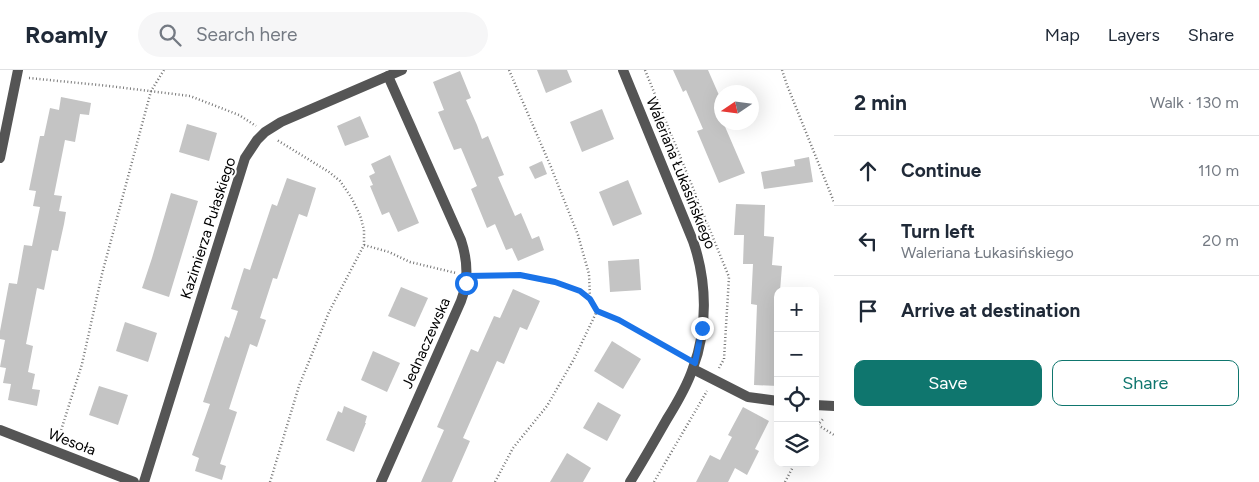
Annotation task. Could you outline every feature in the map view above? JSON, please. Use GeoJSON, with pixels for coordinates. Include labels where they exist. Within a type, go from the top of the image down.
{"type":"FeatureCollection","features":[{"type":"Feature","properties":{"kind":"street","name":"Kazimierza Pułaskiego"},"geometry":{"type":"LineString","coordinates":[[144,482],[245,158],[253,144],[265,132],[286,119],[402,70]]}},
{"type":"Feature","properties":{"kind":"street","name":"Waleriana Łukasińskiego"},"geometry":{"type":"LineString","coordinates":[[623,70],[698,256],[702,274],[704,302],[702,328],[694,366],[677,402],[630,482]]}},
{"type":"Feature","properties":{"kind":"street"},"geometry":{"type":"LineString","coordinates":[[0,158],[17,73]]}},
{"type":"Feature","properties":{"kind":"street","name":"Jednaczewska"},"geometry":{"type":"LineString","coordinates":[[381,482],[461,301],[467,276],[466,258],[460,240],[388,76]]}},
{"type":"Feature","properties":{"kind":"street"},"geometry":{"type":"LineString","coordinates":[[694,366],[748,397],[774,400]]}},
{"type":"Feature","properties":{"kind":"street"},"geometry":{"type":"LineString","coordinates":[[819,405],[834,406]]}},
{"type":"Feature","properties":{"kind":"street","name":"Wesoła"},"geometry":{"type":"LineString","coordinates":[[0,430],[134,482]]}},
{"type":"Feature","properties":{"kind":"path"},"geometry":{"type":"LineString","coordinates":[[54,451],[82,364],[102,274],[151,91],[164,70]]}},
{"type":"Feature","properties":{"kind":"path"},"geometry":{"type":"LineString","coordinates":[[509,70],[578,235],[589,274],[590,299]]}},
{"type":"Feature","properties":{"kind":"path"},"geometry":{"type":"LineString","coordinates":[[782,70],[834,202]]}},
{"type":"Feature","properties":{"kind":"path"},"geometry":{"type":"LineString","coordinates":[[17,73],[190,96],[239,115],[329,172],[340,182],[351,197],[364,230],[364,245],[329,312],[299,386],[270,482]]}},
{"type":"Feature","properties":{"kind":"path"},"geometry":{"type":"LineString","coordinates":[[364,245],[389,252],[410,262],[467,276],[520,275],[555,282],[580,291],[590,299],[597,311],[619,320],[694,366]]}},
{"type":"Feature","properties":{"kind":"path"},"geometry":{"type":"LineString","coordinates":[[496,482],[513,448],[547,406],[574,359],[597,311]]}},
{"type":"Feature","properties":{"kind":"path"},"geometry":{"type":"LineString","coordinates":[[819,425],[834,435]]}},
{"type":"Feature","properties":{"kind":"path"},"geometry":{"type":"LineString","coordinates":[[785,482],[793,467]]}},
{"type":"Feature","properties":{"kind":"building"},"geometry":{"type":"Polygon","coordinates":[[[537,70],[567,70],[572,82],[546,93],[537,70]]]}},
{"type":"Feature","properties":{"kind":"building"},"geometry":{"type":"Polygon","coordinates":[[[673,70],[708,70],[715,85],[714,130],[726,130],[745,173],[719,183],[697,131],[703,129],[686,90],[683,92],[673,70]]]}},
{"type":"Feature","properties":{"kind":"building"},"geometry":{"type":"Polygon","coordinates":[[[460,71],[471,98],[466,100],[482,139],[488,136],[504,175],[498,177],[515,216],[521,213],[532,239],[539,236],[544,250],[518,261],[512,248],[506,250],[495,224],[487,228],[471,189],[477,186],[464,155],[461,148],[454,150],[438,112],[444,110],[433,82],[460,71]]]}},
{"type":"Feature","properties":{"kind":"building"},"geometry":{"type":"Polygon","coordinates":[[[61,97],[91,103],[89,115],[80,114],[75,142],[65,140],[54,195],[62,196],[59,211],[66,212],[64,224],[58,251],[52,250],[44,290],[37,288],[26,344],[33,346],[28,372],[35,374],[32,389],[40,390],[37,406],[8,400],[11,384],[3,383],[6,368],[0,367],[5,340],[0,339],[0,331],[9,283],[17,284],[24,245],[32,246],[40,207],[33,206],[36,191],[29,190],[40,136],[44,136],[50,108],[59,110],[61,97]]]}},
{"type":"Feature","properties":{"kind":"building"},"geometry":{"type":"Polygon","coordinates":[[[602,109],[614,139],[582,152],[570,122],[602,109]]]}},
{"type":"Feature","properties":{"kind":"building"},"geometry":{"type":"Polygon","coordinates":[[[360,116],[369,137],[345,146],[337,126],[360,116]]]}},
{"type":"Feature","properties":{"kind":"building"},"geometry":{"type":"Polygon","coordinates":[[[187,124],[217,133],[209,161],[179,152],[187,124]]]}},
{"type":"Feature","properties":{"kind":"building"},"geometry":{"type":"Polygon","coordinates":[[[390,155],[419,223],[398,232],[389,212],[382,215],[370,186],[373,185],[369,176],[375,173],[371,164],[390,155]]]}},
{"type":"Feature","properties":{"kind":"building"},"geometry":{"type":"Polygon","coordinates":[[[809,157],[813,182],[764,189],[761,172],[795,166],[794,160],[809,157]]]}},
{"type":"Feature","properties":{"kind":"building"},"geometry":{"type":"Polygon","coordinates":[[[542,161],[547,174],[535,179],[529,167],[542,161]]]}},
{"type":"Feature","properties":{"kind":"building"},"geometry":{"type":"Polygon","coordinates":[[[287,178],[316,188],[307,217],[299,214],[277,279],[273,278],[260,318],[266,320],[257,347],[250,344],[229,409],[237,412],[220,464],[226,466],[222,480],[195,471],[199,458],[192,455],[210,404],[203,402],[225,336],[229,338],[238,311],[231,309],[244,268],[250,270],[272,204],[277,206],[287,178]]]}},
{"type":"Feature","properties":{"kind":"building"},"geometry":{"type":"Polygon","coordinates":[[[628,180],[642,214],[613,226],[599,192],[628,180]]]}},
{"type":"Feature","properties":{"kind":"building"},"geometry":{"type":"Polygon","coordinates":[[[171,193],[198,201],[169,297],[142,288],[171,193]]]}},
{"type":"Feature","properties":{"kind":"building"},"geometry":{"type":"Polygon","coordinates":[[[736,204],[765,205],[764,236],[774,237],[772,265],[782,266],[780,287],[774,287],[774,386],[754,385],[757,305],[751,304],[753,264],[743,264],[744,235],[734,235],[736,204]]]}},
{"type":"Feature","properties":{"kind":"building"},"geometry":{"type":"Polygon","coordinates":[[[639,259],[641,290],[610,292],[608,261],[639,259]]]}},
{"type":"Feature","properties":{"kind":"building"},"geometry":{"type":"Polygon","coordinates":[[[401,287],[428,298],[415,327],[388,316],[401,287]]]}},
{"type":"Feature","properties":{"kind":"building"},"geometry":{"type":"Polygon","coordinates":[[[513,289],[540,301],[527,330],[520,327],[504,364],[497,361],[463,438],[470,441],[452,482],[421,482],[444,430],[437,427],[471,349],[478,352],[494,316],[500,318],[513,289]]]}},
{"type":"Feature","properties":{"kind":"building"},"geometry":{"type":"Polygon","coordinates":[[[125,322],[157,333],[148,362],[116,351],[125,322]]]}},
{"type":"Feature","properties":{"kind":"building"},"geometry":{"type":"Polygon","coordinates":[[[612,341],[641,359],[623,389],[594,371],[612,341]]]}},
{"type":"Feature","properties":{"kind":"building"},"geometry":{"type":"Polygon","coordinates":[[[373,351],[400,363],[387,392],[361,380],[373,351]]]}},
{"type":"Feature","properties":{"kind":"building"},"geometry":{"type":"Polygon","coordinates":[[[99,386],[128,395],[118,425],[89,415],[99,386]]]}},
{"type":"Feature","properties":{"kind":"building"},"geometry":{"type":"Polygon","coordinates":[[[598,402],[621,415],[607,441],[583,428],[598,402]]]}},
{"type":"Feature","properties":{"kind":"building"},"geometry":{"type":"Polygon","coordinates":[[[344,406],[367,416],[354,452],[326,440],[338,411],[342,413],[344,406]]]}},
{"type":"Feature","properties":{"kind":"building"},"geometry":{"type":"Polygon","coordinates":[[[743,407],[769,421],[755,449],[759,451],[747,475],[735,468],[728,482],[696,482],[710,455],[720,460],[732,437],[728,435],[743,407]]]}},
{"type":"Feature","properties":{"kind":"building"},"geometry":{"type":"Polygon","coordinates":[[[567,453],[591,468],[583,482],[550,482],[567,453]]]}},
{"type":"Feature","properties":{"kind":"route"},"geometry":{"type":"LineString","coordinates":[[466,283],[467,276],[520,275],[555,282],[580,291],[590,299],[597,311],[619,320],[695,363],[702,328]]}}]}
